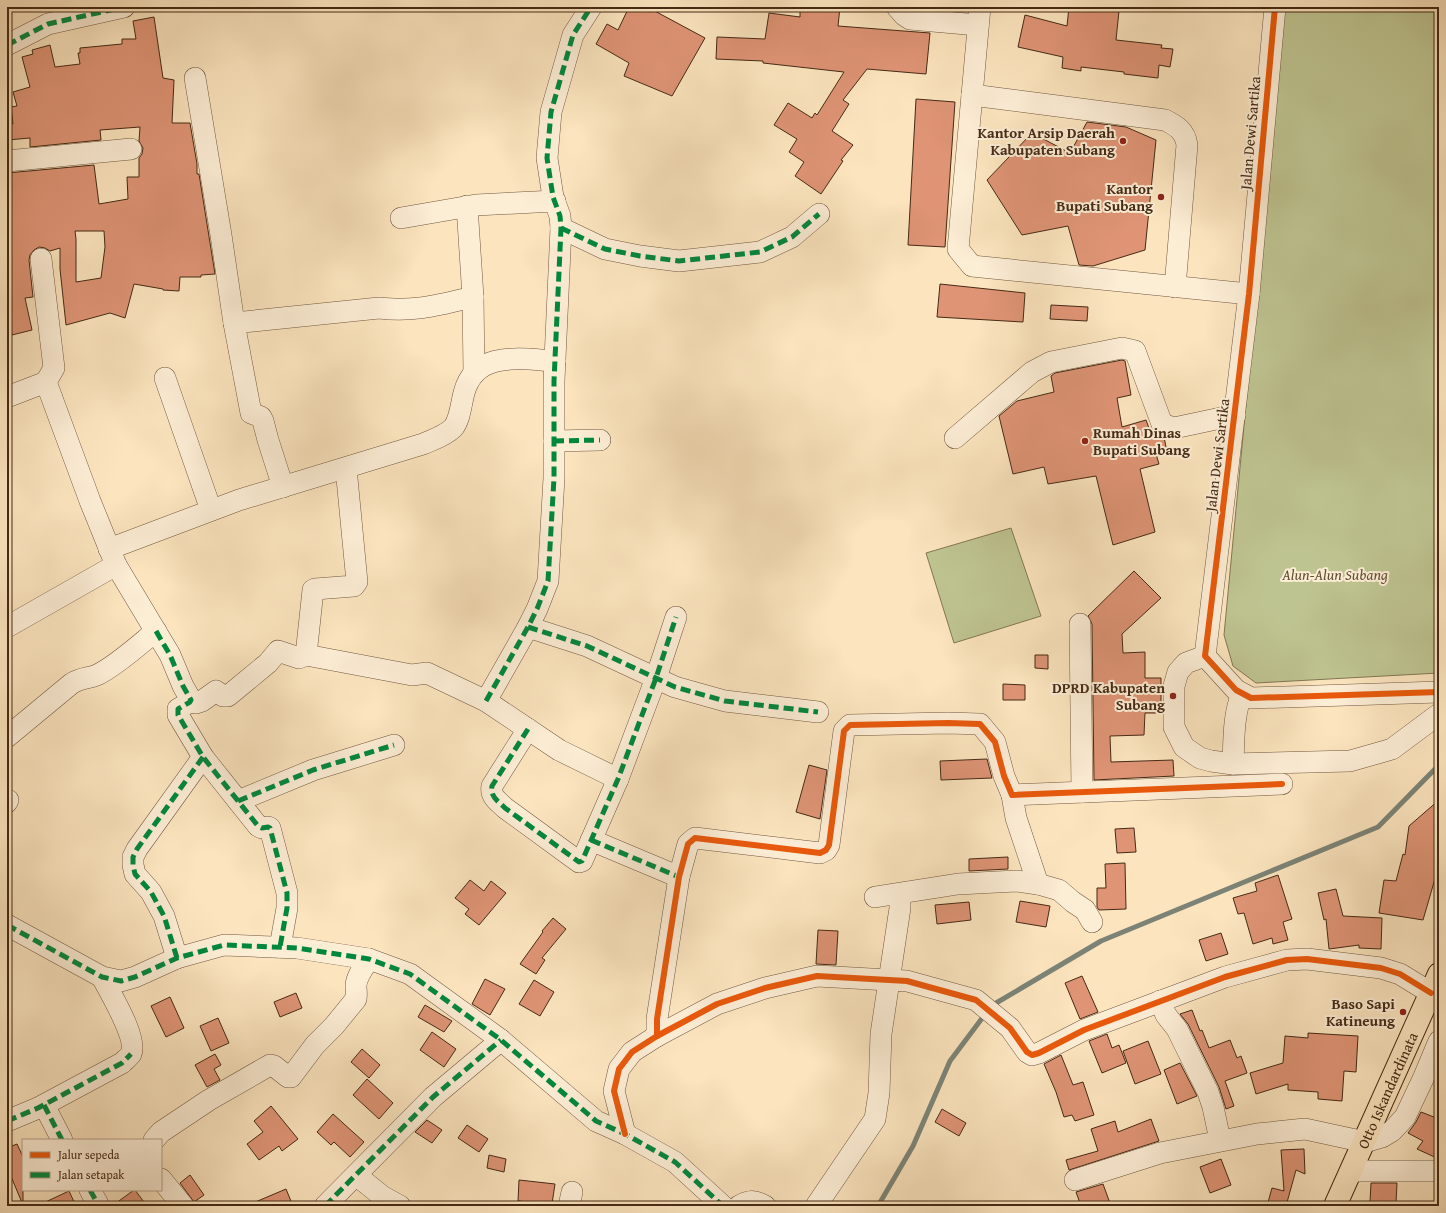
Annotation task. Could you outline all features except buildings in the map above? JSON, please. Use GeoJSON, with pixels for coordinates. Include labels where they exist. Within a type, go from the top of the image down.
{"type":"FeatureCollection","features":[{"type":"Feature","properties":{"kind":"main road","name":"Otto Iskandardinata"},"geometry":{"type":"LineString","coordinates":[[1335,1206],[1435,984]]}},
{"type":"Feature","properties":{"kind":"street"},"geometry":{"type":"LineString","coordinates":[[7,45],[48,24],[124,7]]}},
{"type":"Feature","properties":{"kind":"street"},"geometry":{"type":"LineString","coordinates":[[486,700],[528,627],[548,581],[554,478],[555,361],[561,228],[560,216],[555,201],[547,158],[551,112],[573,35],[591,7]]}},
{"type":"Feature","properties":{"kind":"street"},"geometry":{"type":"LineString","coordinates":[[898,7],[904,15],[910,19],[979,16],[958,249],[972,266],[1249,294]]}},
{"type":"Feature","properties":{"kind":"street","name":"Jalan Dewi Sartika"},"geometry":{"type":"LineString","coordinates":[[1205,656],[1249,294],[1275,7]]}},
{"type":"Feature","properties":{"kind":"street"},"geometry":{"type":"LineString","coordinates":[[195,78],[224,249],[234,323],[252,413],[261,417],[264,421],[268,440],[283,487]]}},
{"type":"Feature","properties":{"kind":"street"},"geometry":{"type":"LineString","coordinates":[[972,95],[1165,120],[1182,132],[1186,137],[1187,145],[1175,287]]}},
{"type":"Feature","properties":{"kind":"street"},"geometry":{"type":"LineString","coordinates":[[7,161],[131,149]]}},
{"type":"Feature","properties":{"kind":"street"},"geometry":{"type":"LineString","coordinates":[[402,218],[467,206],[555,201]]}},
{"type":"Feature","properties":{"kind":"street"},"geometry":{"type":"LineString","coordinates":[[467,206],[473,298],[474,373]]}},
{"type":"Feature","properties":{"kind":"street"},"geometry":{"type":"LineString","coordinates":[[561,228],[605,249],[640,256],[679,261],[760,252],[792,237],[819,214]]}},
{"type":"Feature","properties":{"kind":"street"},"geometry":{"type":"LineString","coordinates":[[7,397],[46,382],[54,368],[41,259]]}},
{"type":"Feature","properties":{"kind":"street"},"geometry":{"type":"LineString","coordinates":[[234,323],[379,308],[397,310],[422,309],[473,298]]}},
{"type":"Feature","properties":{"kind":"street"},"geometry":{"type":"LineString","coordinates":[[955,438],[1032,372],[1051,362],[1122,348],[1135,350],[1162,424],[1174,428],[1235,415]]}},
{"type":"Feature","properties":{"kind":"street"},"geometry":{"type":"LineString","coordinates":[[7,627],[113,557],[211,510],[239,500],[423,444],[443,434],[453,428],[458,418],[466,387],[474,373],[483,366],[494,361],[506,359],[555,361]]}},
{"type":"Feature","properties":{"kind":"street"},"geometry":{"type":"LineString","coordinates":[[165,378],[211,510]]}},
{"type":"Feature","properties":{"kind":"street"},"geometry":{"type":"LineString","coordinates":[[46,382],[113,557],[170,655],[183,686],[193,702],[199,702],[216,691],[223,696],[228,696],[268,663],[278,651],[300,658],[306,655],[412,675],[427,673],[486,700],[559,750],[618,779]]}},
{"type":"Feature","properties":{"kind":"street"},"geometry":{"type":"LineString","coordinates":[[554,440],[600,440]]}},
{"type":"Feature","properties":{"kind":"street"},"geometry":{"type":"LineString","coordinates":[[306,655],[314,590],[354,586],[357,582],[346,468]]}},
{"type":"Feature","properties":{"kind":"street"},"geometry":{"type":"LineString","coordinates":[[528,729],[492,786],[492,794],[504,808],[579,862],[582,861],[618,779],[656,678],[676,618]]}},
{"type":"Feature","properties":{"kind":"street"},"geometry":{"type":"LineString","coordinates":[[1080,624],[1082,792]]}},
{"type":"Feature","properties":{"kind":"street"},"geometry":{"type":"LineString","coordinates":[[528,627],[586,646],[674,687],[725,701],[818,712]]}},
{"type":"Feature","properties":{"kind":"street"},"geometry":{"type":"LineString","coordinates":[[7,737],[71,684],[79,679],[96,675],[109,668],[156,631]]}},
{"type":"Feature","properties":{"kind":"street"},"geometry":{"type":"LineString","coordinates":[[1439,692],[1251,698],[1236,690],[1205,656],[1186,662],[1178,672],[1174,686],[1174,727],[1184,747],[1200,758],[1211,762],[1233,764],[1350,760],[1392,749],[1439,714]]}},
{"type":"Feature","properties":{"kind":"street"},"geometry":{"type":"LineString","coordinates":[[1233,764],[1234,733],[1242,694]]}},
{"type":"Feature","properties":{"kind":"street"},"geometry":{"type":"LineString","coordinates":[[191,700],[180,707],[177,713],[203,757],[259,827],[269,827],[287,893],[287,908],[280,947]]}},
{"type":"Feature","properties":{"kind":"street"},"geometry":{"type":"LineString","coordinates":[[657,1030],[679,877],[688,844],[695,838],[820,853],[826,850],[829,845],[844,731],[850,725],[948,723],[980,724],[994,742],[1004,776],[1012,795],[1016,818],[1038,884]]}},
{"type":"Feature","properties":{"kind":"street"},"geometry":{"type":"LineString","coordinates":[[238,802],[313,770],[394,745]]}},
{"type":"Feature","properties":{"kind":"street"},"geometry":{"type":"LineString","coordinates":[[177,958],[164,916],[151,892],[135,874],[133,857],[137,849],[203,757]]}},
{"type":"Feature","properties":{"kind":"street"},"geometry":{"type":"LineString","coordinates":[[1012,795],[1282,784]]}},
{"type":"Feature","properties":{"kind":"street"},"geometry":{"type":"LineString","coordinates":[[591,840],[679,877]]}},
{"type":"Feature","properties":{"kind":"street"},"geometry":{"type":"LineString","coordinates":[[875,897],[958,884],[1016,881],[1038,884],[1058,890],[1085,910],[1092,922]]}},
{"type":"Feature","properties":{"kind":"street"},"geometry":{"type":"LineString","coordinates":[[816,1206],[875,1119],[878,1094],[881,1034],[900,908],[900,894]]}},
{"type":"Feature","properties":{"kind":"street"},"geometry":{"type":"LineString","coordinates":[[7,925],[102,977],[121,982],[177,958],[224,945],[296,948],[369,959],[410,974],[501,1040],[596,1121],[622,1133],[675,1162],[723,1206]]}},
{"type":"Feature","properties":{"kind":"street"},"geometry":{"type":"LineString","coordinates":[[155,1139],[161,1132],[209,1100],[270,1066],[274,1066],[288,1077],[291,1077],[315,1045],[334,1026],[356,999],[358,993],[356,981],[369,959]]}},
{"type":"Feature","properties":{"kind":"street"},"geometry":{"type":"LineString","coordinates":[[622,1133],[614,1091],[615,1080],[619,1069],[632,1052],[657,1030],[716,1004],[765,988],[817,976],[907,982],[976,1000],[1010,1028],[1027,1052],[1032,1055],[1039,1053],[1084,1030],[1160,1001],[1225,977],[1288,960],[1307,959],[1381,968],[1435,984]]}},
{"type":"Feature","properties":{"kind":"street"},"geometry":{"type":"LineString","coordinates":[[7,1121],[44,1105],[122,1063],[131,1054],[132,1043],[130,1033],[102,977]]}},
{"type":"Feature","properties":{"kind":"street"},"geometry":{"type":"LineString","coordinates":[[1160,1001],[1166,1015],[1177,1029],[1208,1092],[1213,1107],[1220,1140]]}},
{"type":"Feature","properties":{"kind":"street"},"geometry":{"type":"LineString","coordinates":[[325,1206],[433,1097],[501,1040]]}},
{"type":"Feature","properties":{"kind":"street"},"geometry":{"type":"LineString","coordinates":[[1075,1180],[1160,1153],[1220,1140],[1257,1134],[1305,1129],[1365,1142],[1382,1137],[1392,1131],[1405,1117],[1439,1041]]}},
{"type":"Feature","properties":{"kind":"street"},"geometry":{"type":"LineString","coordinates":[[44,1105],[61,1139]]}},
{"type":"Feature","properties":{"kind":"street"},"geometry":{"type":"LineString","coordinates":[[1352,1171],[1439,1171]]}},
{"type":"Feature","properties":{"kind":"street"},"geometry":{"type":"LineString","coordinates":[[356,1175],[382,1196],[400,1206]]}},
{"type":"Feature","properties":{"kind":"street"},"geometry":{"type":"LineString","coordinates":[[162,1179],[182,1206]]}},
{"type":"Feature","properties":{"kind":"street"},"geometry":{"type":"LineString","coordinates":[[91,1191],[99,1206]]}},
{"type":"Feature","properties":{"kind":"street"},"geometry":{"type":"LineString","coordinates":[[739,1206],[756,1201],[765,1206]]}},
{"type":"Feature","properties":{"kind":"green space","name":"Alun-Alun Subang"},"geometry":{"type":"Polygon","coordinates":[[[1284,7],[1439,7],[1439,673],[1256,683],[1233,666],[1224,635],[1284,7]]]}},
{"type":"Feature","properties":{"kind":"green space"},"geometry":{"type":"Polygon","coordinates":[[[1011,528],[1041,616],[954,643],[926,553],[1011,528]]]}},
{"type":"Feature","properties":{"kind":"waterway"},"geometry":{"type":"LineString","coordinates":[[991,1006],[1101,941],[1378,827],[1439,765]]}},
{"type":"Feature","properties":{"kind":"waterway"},"geometry":{"type":"LineString","coordinates":[[878,1206],[913,1146],[950,1061],[986,1013]]}},
{"type":"Feature","properties":{"kind":"marked path"},"geometry":{"type":"LineString","coordinates":[[7,45],[48,24],[124,7]]}},
{"type":"Feature","properties":{"kind":"marked path"},"geometry":{"type":"LineString","coordinates":[[486,701],[528,627],[548,581],[554,478],[554,381],[561,228],[560,216],[553,197],[547,158],[551,112],[573,35],[591,7]]}},
{"type":"Feature","properties":{"kind":"marked path"},"geometry":{"type":"LineString","coordinates":[[561,228],[605,249],[640,256],[679,261],[760,252],[792,237],[819,214]]}},
{"type":"Feature","properties":{"kind":"marked path"},"geometry":{"type":"LineString","coordinates":[[554,441],[600,440]]}},
{"type":"Feature","properties":{"kind":"marked path"},"geometry":{"type":"LineString","coordinates":[[528,729],[492,786],[493,796],[505,808],[579,862],[582,861],[618,779],[656,678],[676,617]]}},
{"type":"Feature","properties":{"kind":"marked path"},"geometry":{"type":"LineString","coordinates":[[528,627],[587,646],[675,687],[725,701],[818,712]]}},
{"type":"Feature","properties":{"kind":"marked path"},"geometry":{"type":"LineString","coordinates":[[156,631],[170,655],[183,686],[191,700],[178,709],[178,715],[203,757],[258,826],[262,828],[270,828],[287,893],[287,908],[280,947]]}},
{"type":"Feature","properties":{"kind":"marked path"},"geometry":{"type":"LineString","coordinates":[[238,801],[313,770],[394,745]]}},
{"type":"Feature","properties":{"kind":"marked path"},"geometry":{"type":"LineString","coordinates":[[177,958],[164,916],[151,892],[135,874],[133,857],[137,849],[203,757]]}},
{"type":"Feature","properties":{"kind":"marked path"},"geometry":{"type":"LineString","coordinates":[[591,840],[679,877]]}},
{"type":"Feature","properties":{"kind":"marked path"},"geometry":{"type":"LineString","coordinates":[[7,925],[102,977],[121,981],[135,977],[177,958],[224,945],[297,948],[369,959],[410,974],[501,1040],[596,1121],[625,1134],[675,1162],[723,1206]]}},
{"type":"Feature","properties":{"kind":"marked path"},"geometry":{"type":"LineString","coordinates":[[325,1206],[433,1097],[501,1040]]}},
{"type":"Feature","properties":{"kind":"marked path"},"geometry":{"type":"LineString","coordinates":[[7,1121],[38,1108],[122,1063],[131,1054]]}},
{"type":"Feature","properties":{"kind":"marked path"},"geometry":{"type":"LineString","coordinates":[[44,1105],[61,1139]]}},
{"type":"Feature","properties":{"kind":"marked path"},"geometry":{"type":"LineString","coordinates":[[91,1191],[99,1206]]}},
{"type":"Feature","properties":{"kind":"cycle path"},"geometry":{"type":"LineString","coordinates":[[1275,7],[1249,294],[1205,656],[1236,690],[1251,698],[1439,692]]}},
{"type":"Feature","properties":{"kind":"cycle path"},"geometry":{"type":"LineString","coordinates":[[657,1036],[657,1019],[679,877],[688,844],[695,838],[820,853],[826,850],[829,845],[844,731],[850,725],[948,723],[980,724],[995,742],[1004,776],[1012,795],[1282,784]]}},
{"type":"Feature","properties":{"kind":"cycle path"},"geometry":{"type":"LineString","coordinates":[[625,1134],[614,1091],[619,1069],[632,1052],[657,1036],[717,1004],[765,988],[817,976],[907,981],[976,1000],[1010,1028],[1027,1052],[1032,1055],[1039,1053],[1084,1030],[1225,977],[1287,960],[1307,959],[1381,968],[1400,974],[1431,993]]}},
{"type":"Feature","properties":{"kind":"place","name":"Kantor Arsip Daerah Kabupaten Subang"},"geometry":{"type":"Point","coordinates":[1123,141]}},
{"type":"Feature","properties":{"kind":"place","name":"Kantor Bupati Subang"},"geometry":{"type":"Point","coordinates":[1161,197]}},
{"type":"Feature","properties":{"kind":"place","name":"Rumah Dinas Bupati Subang"},"geometry":{"type":"Point","coordinates":[1085,441]}},
{"type":"Feature","properties":{"kind":"place","name":"DPRD Kabupaten Subang"},"geometry":{"type":"Point","coordinates":[1173,696]}},
{"type":"Feature","properties":{"kind":"place","name":"Baso Sapi Katineung"},"geometry":{"type":"Point","coordinates":[1403,1012]}}]}
